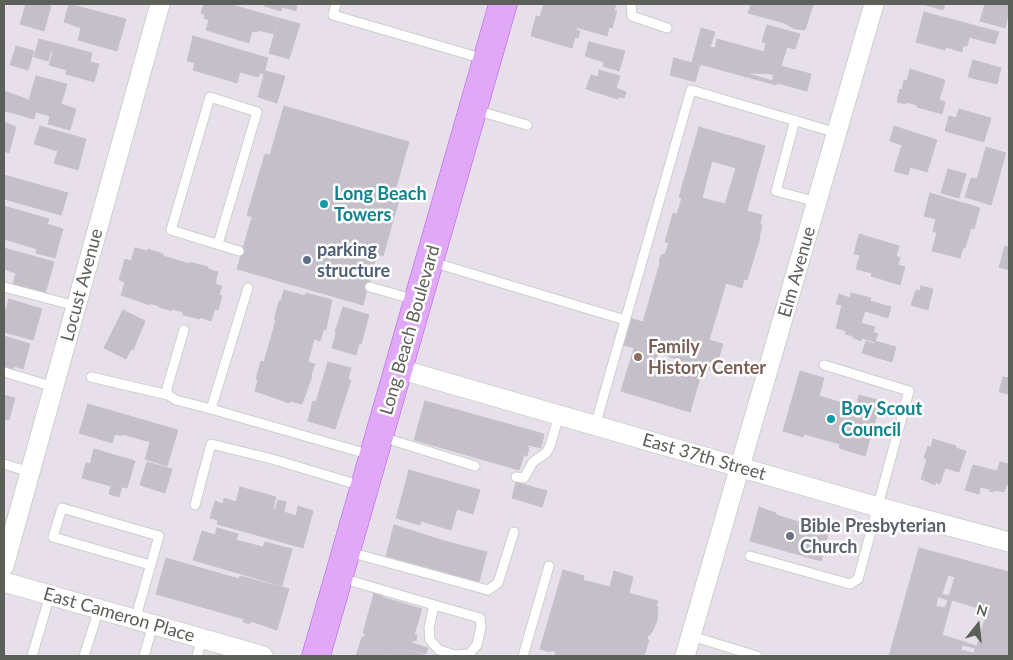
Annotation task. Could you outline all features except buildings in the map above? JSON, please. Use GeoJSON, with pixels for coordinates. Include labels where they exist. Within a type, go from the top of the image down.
{"type":"FeatureCollection","features":[{"type":"Feature","properties":{"kind":"main road","name":"Long Beach Boulevard"},"geometry":{"type":"LineString","coordinates":[[316,656],[503,4]]}},
{"type":"Feature","properties":{"kind":"street","name":"Locust Avenue"},"geometry":{"type":"LineString","coordinates":[[4,566],[160,4]]}},
{"type":"Feature","properties":{"kind":"street","name":"Elm Avenue"},"geometry":{"type":"LineString","coordinates":[[685,656],[874,4]]}},
{"type":"Feature","properties":{"kind":"street","name":"East 37th Street"},"geometry":{"type":"LineString","coordinates":[[399,369],[878,507],[1009,542]]}},
{"type":"Feature","properties":{"kind":"street","name":"East Cameron Place"},"geometry":{"type":"LineString","coordinates":[[4,582],[153,625],[200,648],[263,656]]}},
{"type":"Feature","properties":{"kind":"lane"},"geometry":{"type":"LineString","coordinates":[[336,4],[333,15],[486,60]]}},
{"type":"Feature","properties":{"kind":"lane"},"geometry":{"type":"LineString","coordinates":[[631,4],[632,16],[667,28]]}},
{"type":"Feature","properties":{"kind":"lane"},"geometry":{"type":"LineString","coordinates":[[595,426],[691,90],[837,133]]}},
{"type":"Feature","properties":{"kind":"lane"},"geometry":{"type":"LineString","coordinates":[[218,244],[257,112],[210,98],[171,230],[239,251]]}},
{"type":"Feature","properties":{"kind":"lane"},"geometry":{"type":"LineString","coordinates":[[472,109],[527,125]]}},
{"type":"Feature","properties":{"kind":"lane"},"geometry":{"type":"LineString","coordinates":[[795,120],[776,191],[817,202]]}},
{"type":"Feature","properties":{"kind":"lane"},"geometry":{"type":"LineString","coordinates":[[430,261],[625,320]]}},
{"type":"Feature","properties":{"kind":"lane"},"geometry":{"type":"LineString","coordinates":[[4,287],[76,306]]}},
{"type":"Feature","properties":{"kind":"lane"},"geometry":{"type":"LineString","coordinates":[[370,287],[418,301]]}},
{"type":"Feature","properties":{"kind":"lane"},"geometry":{"type":"LineString","coordinates":[[211,409],[248,288]]}},
{"type":"Feature","properties":{"kind":"lane"},"geometry":{"type":"LineString","coordinates":[[168,395],[167,388],[184,330]]}},
{"type":"Feature","properties":{"kind":"lane"},"geometry":{"type":"LineString","coordinates":[[750,556],[850,584],[858,579],[909,391],[824,365]]}},
{"type":"Feature","properties":{"kind":"lane"},"geometry":{"type":"LineString","coordinates":[[4,372],[54,387]]}},
{"type":"Feature","properties":{"kind":"lane"},"geometry":{"type":"LineString","coordinates":[[91,377],[168,395],[176,400],[211,409],[475,466]]}},
{"type":"Feature","properties":{"kind":"lane"},"geometry":{"type":"LineString","coordinates":[[516,477],[524,478],[533,462],[546,453],[550,446],[559,415]]}},
{"type":"Feature","properties":{"kind":"lane"},"geometry":{"type":"LineString","coordinates":[[195,505],[211,444],[272,459],[365,487]]}},
{"type":"Feature","properties":{"kind":"lane"},"geometry":{"type":"LineString","coordinates":[[4,464],[30,472]]}},
{"type":"Feature","properties":{"kind":"lane"},"geometry":{"type":"LineString","coordinates":[[135,620],[159,536],[62,508],[53,537],[150,565]]}},
{"type":"Feature","properties":{"kind":"lane"},"geometry":{"type":"LineString","coordinates":[[346,551],[488,590],[498,583],[514,532]]}},
{"type":"Feature","properties":{"kind":"lane"},"geometry":{"type":"LineString","coordinates":[[523,656],[549,566]]}},
{"type":"Feature","properties":{"kind":"lane"},"geometry":{"type":"LineString","coordinates":[[339,577],[480,618],[481,627],[477,645],[470,654],[455,655],[440,650],[430,640],[429,628],[434,605]]}},
{"type":"Feature","properties":{"kind":"lane"},"geometry":{"type":"LineString","coordinates":[[32,656],[50,596]]}},
{"type":"Feature","properties":{"kind":"lane"},"geometry":{"type":"LineString","coordinates":[[84,656],[99,610]]}},
{"type":"Feature","properties":{"kind":"lane"},"geometry":{"type":"LineString","coordinates":[[144,656],[153,625]]}},
{"type":"Feature","properties":{"kind":"lane"},"geometry":{"type":"LineString","coordinates":[[691,636],[757,656]]}},
{"type":"Feature","properties":{"kind":"place","name":"Long Beach Towers"},"geometry":{"type":"Point","coordinates":[324,204]}},
{"type":"Feature","properties":{"kind":"place","name":"parking structure"},"geometry":{"type":"Point","coordinates":[307,260]}},
{"type":"Feature","properties":{"kind":"place","name":"Family History Center"},"geometry":{"type":"Point","coordinates":[638,357]}},
{"type":"Feature","properties":{"kind":"place","name":"Boy Scout Council"},"geometry":{"type":"Point","coordinates":[831,419]}},
{"type":"Feature","properties":{"kind":"place","name":"Bible Presbyterian Church"},"geometry":{"type":"Point","coordinates":[790,536]}}]}
